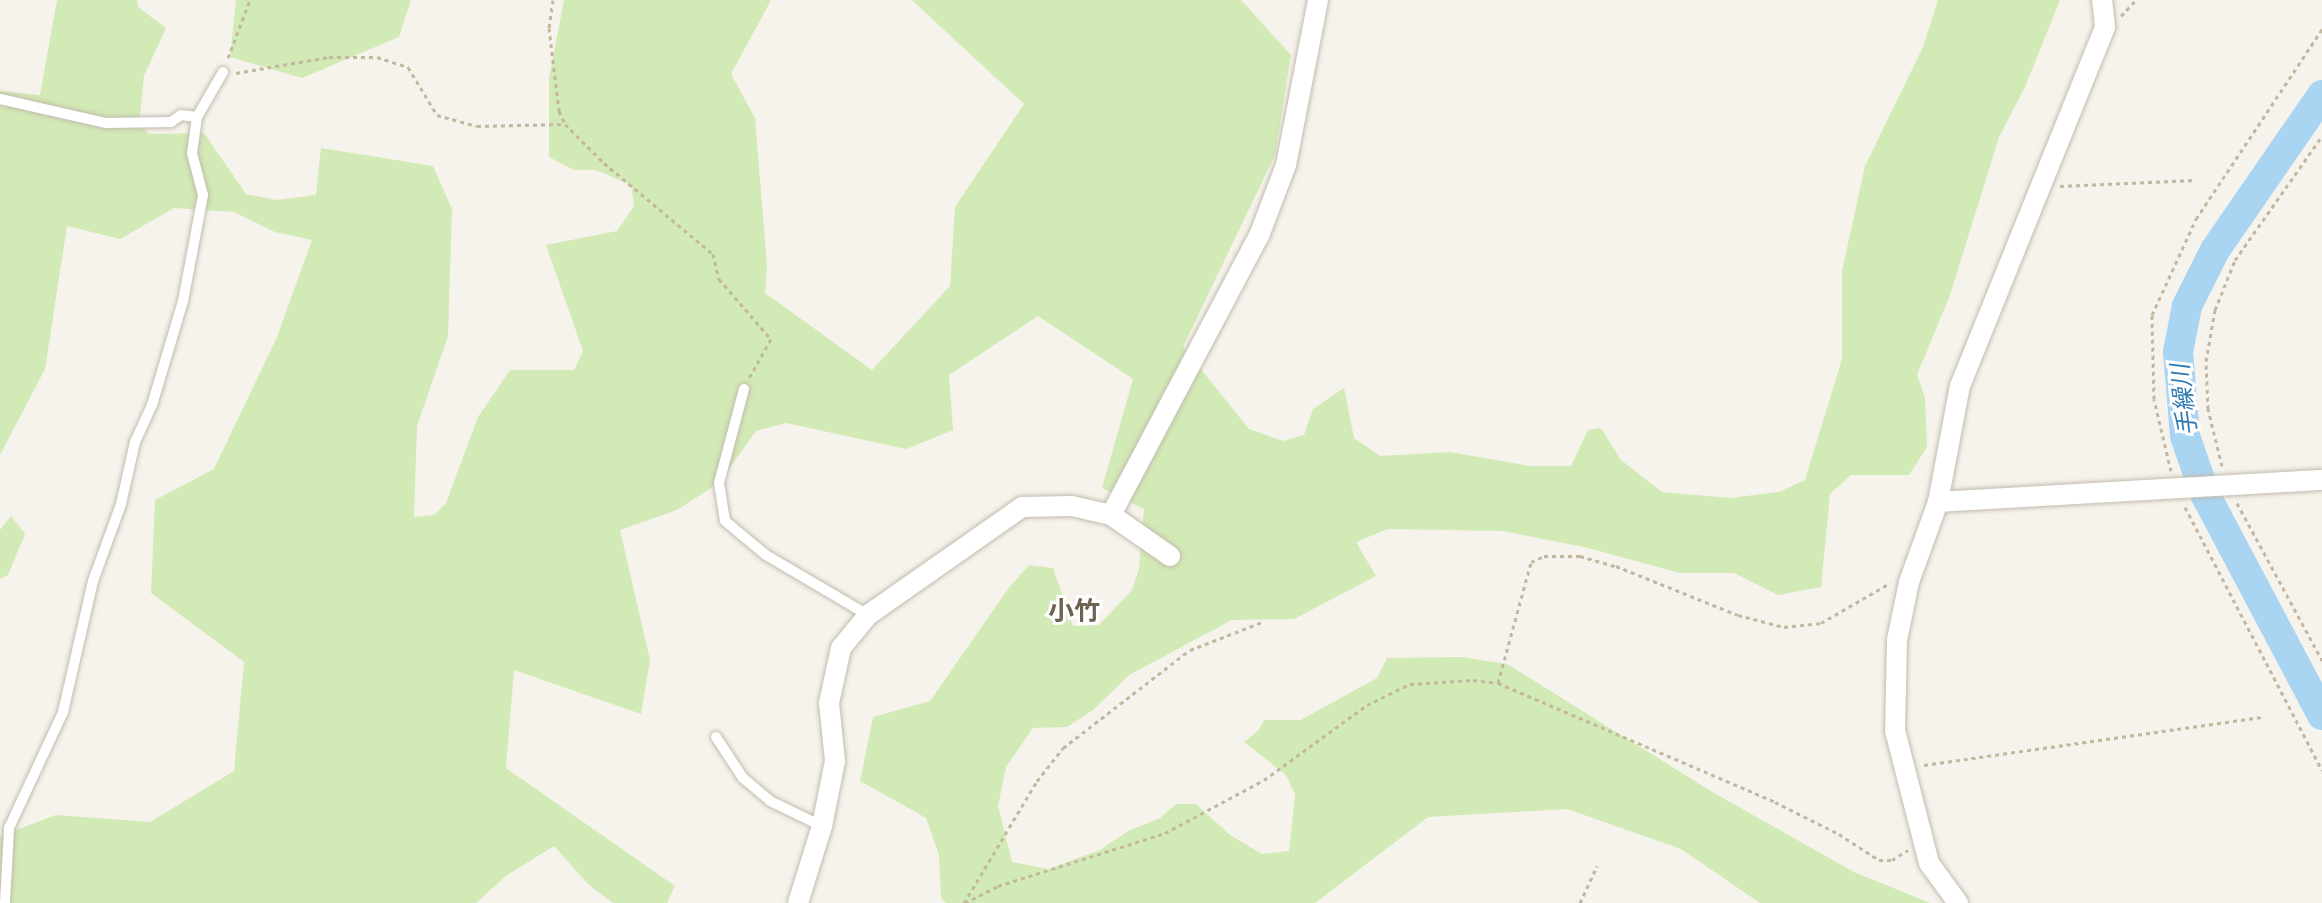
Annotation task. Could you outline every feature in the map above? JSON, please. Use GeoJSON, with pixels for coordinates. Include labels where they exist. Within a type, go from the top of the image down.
{"type":"FeatureCollection","features":[{"type":"Feature","properties":{"kind":"street"},"geometry":{"type":"LineString","coordinates":[[1111,515],[1259,236],[1286,165],[1318,0]]}},
{"type":"Feature","properties":{"kind":"street"},"geometry":{"type":"LineString","coordinates":[[1958,903],[1929,863],[1895,731],[1897,640],[1913,569],[1938,502],[1960,386],[2105,27],[2102,0]]}},
{"type":"Feature","properties":{"kind":"street"},"geometry":{"type":"LineString","coordinates":[[1938,502],[2322,480]]}},
{"type":"Feature","properties":{"kind":"street"},"geometry":{"type":"LineString","coordinates":[[798,903],[822,826],[835,761],[829,703],[841,648],[868,615],[1022,507],[1072,506],[1111,515],[1170,556]]}},
{"type":"Feature","properties":{"kind":"lane"},"geometry":{"type":"LineString","coordinates":[[5,903],[9,828],[63,712],[93,581],[121,504],[135,442],[152,405],[183,301],[203,195],[192,153],[197,117],[223,72]]}},
{"type":"Feature","properties":{"kind":"lane"},"geometry":{"type":"LineString","coordinates":[[0,99],[106,123],[171,122],[181,115],[197,117]]}},
{"type":"Feature","properties":{"kind":"lane"},"geometry":{"type":"LineString","coordinates":[[744,389],[719,483],[725,521],[766,555],[868,615]]}},
{"type":"Feature","properties":{"kind":"lane"},"geometry":{"type":"LineString","coordinates":[[716,737],[743,778],[761,793],[822,826]]}},
{"type":"Feature","properties":{"kind":"path"},"geometry":{"type":"LineString","coordinates":[[250,0],[223,72],[234,73],[329,57],[377,57],[408,67],[437,115],[477,126],[565,124]]}},
{"type":"Feature","properties":{"kind":"path"},"geometry":{"type":"LineString","coordinates":[[553,0],[549,28],[559,111],[565,124],[604,163],[713,254],[719,279],[771,339],[744,389]]}},
{"type":"Feature","properties":{"kind":"path"},"geometry":{"type":"LineString","coordinates":[[2322,29],[2196,219],[2152,315],[2154,399],[2175,488],[2322,770]]}},
{"type":"Feature","properties":{"kind":"path"},"geometry":{"type":"LineString","coordinates":[[2322,136],[2235,260],[2215,310],[2206,361],[2208,409],[2229,487],[2322,660]]}},
{"type":"Feature","properties":{"kind":"path"},"geometry":{"type":"LineString","coordinates":[[2041,187],[2195,180]]}},
{"type":"Feature","properties":{"kind":"path"},"geometry":{"type":"LineString","coordinates":[[1498,683],[1531,562],[1544,556],[1580,556],[1616,566],[1738,615],[1784,627],[1821,623],[1913,569]]}},
{"type":"Feature","properties":{"kind":"path"},"geometry":{"type":"LineString","coordinates":[[965,903],[1037,781],[1063,748],[1190,650],[1262,622]]}},
{"type":"Feature","properties":{"kind":"path"},"geometry":{"type":"LineString","coordinates":[[965,903],[998,886],[1165,833],[1264,780],[1367,705],[1410,684],[1473,680],[1498,683],[1775,802],[1839,834],[1879,860],[1892,860],[1923,841]]}},
{"type":"Feature","properties":{"kind":"path"},"geometry":{"type":"LineString","coordinates":[[1904,767],[2262,717]]}},
{"type":"Feature","properties":{"kind":"path"},"geometry":{"type":"LineString","coordinates":[[1580,903],[1597,866]]}},
{"type":"Feature","properties":{"kind":"green space"},"geometry":{"type":"Polygon","coordinates":[[[57,0],[137,0],[138,7],[166,28],[144,76],[139,125],[149,134],[204,133],[246,194],[276,200],[316,195],[321,148],[433,166],[452,209],[448,336],[417,426],[414,517],[434,515],[446,503],[478,417],[510,370],[574,370],[583,351],[546,245],[617,231],[634,206],[631,185],[596,170],[574,170],[549,157],[549,78],[564,0],[771,0],[731,74],[755,118],[767,266],[765,293],[872,370],[950,286],[955,207],[1024,104],[912,0],[1241,0],[1291,55],[1275,155],[1183,347],[1249,429],[1283,441],[1304,435],[1313,409],[1344,388],[1354,438],[1380,456],[1450,452],[1530,466],[1571,466],[1588,430],[1601,428],[1621,460],[1662,492],[1730,498],[1779,492],[1805,480],[1842,359],[1842,271],[1865,166],[1923,47],[1938,0],[2060,0],[2025,87],[1999,137],[1950,295],[1917,375],[1925,398],[1927,447],[1909,475],[1851,475],[1830,494],[1821,587],[1778,595],[1734,573],[1680,573],[1584,547],[1503,531],[1388,529],[1356,542],[1376,576],[1294,619],[1232,620],[1129,675],[1093,710],[1067,727],[1033,728],[1006,767],[998,806],[1012,862],[1048,869],[1100,850],[1128,831],[1160,818],[1176,804],[1196,804],[1230,835],[1262,854],[1289,851],[1295,794],[1286,775],[1244,742],[1259,730],[1264,720],[1301,720],[1377,678],[1387,658],[1461,657],[1507,664],[1714,793],[1854,872],[1930,903],[1760,903],[1681,849],[1567,809],[1428,817],[1315,903],[946,903],[941,898],[939,855],[926,818],[860,781],[873,717],[930,701],[1008,589],[1029,565],[1053,568],[1073,626],[1099,625],[1132,590],[1139,569],[1144,509],[1102,488],[1133,379],[1038,316],[949,375],[953,430],[906,449],[786,423],[756,431],[719,483],[677,510],[620,530],[650,660],[641,714],[514,670],[506,768],[675,886],[667,903],[613,903],[589,885],[554,846],[507,875],[476,903],[0,903],[0,836],[56,815],[150,822],[234,771],[244,662],[151,593],[155,500],[214,469],[277,337],[312,240],[275,232],[234,212],[174,208],[120,239],[67,226],[45,369],[0,455],[0,91],[40,95],[57,0]]]}},
{"type":"Feature","properties":{"kind":"green space"},"geometry":{"type":"Polygon","coordinates":[[[236,0],[411,0],[399,37],[302,78],[230,57],[236,0]]]}},
{"type":"Feature","properties":{"kind":"green space"},"geometry":{"type":"Polygon","coordinates":[[[11,516],[25,534],[8,575],[0,579],[0,530],[11,516]]]}},
{"type":"Feature","properties":{"kind":"waterway","name":"手繰川"},"geometry":{"type":"LineString","coordinates":[[2322,95],[2215,250],[2187,306],[2178,352],[2185,436],[2205,494],[2322,715]]}},
{"type":"Feature","properties":{"kind":"district","name":"小竹"},"geometry":{"type":"Point","coordinates":[1074,611]}}]}
